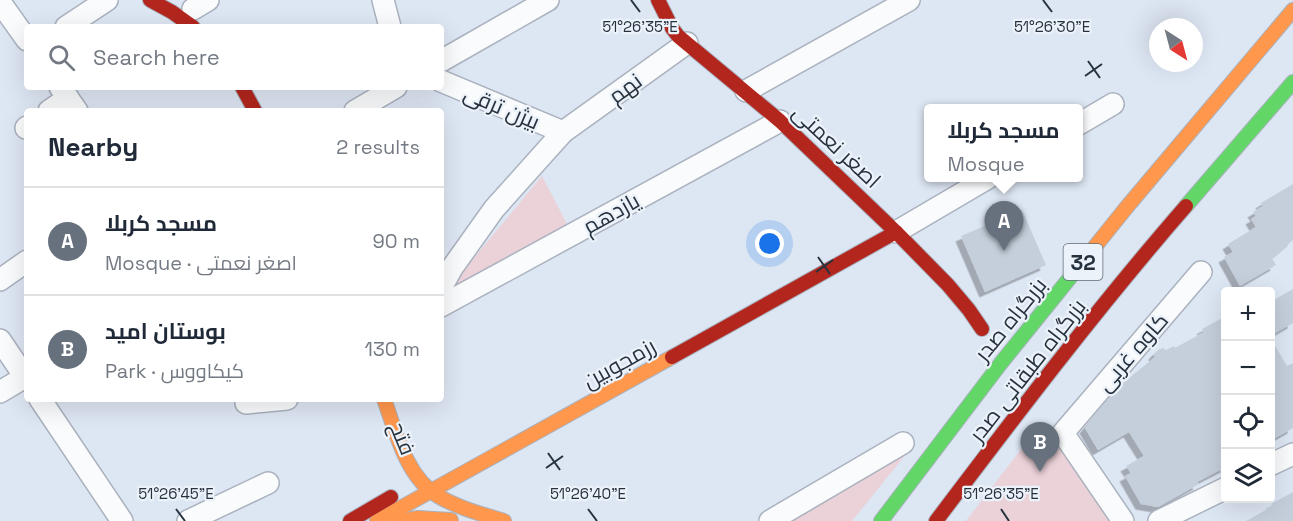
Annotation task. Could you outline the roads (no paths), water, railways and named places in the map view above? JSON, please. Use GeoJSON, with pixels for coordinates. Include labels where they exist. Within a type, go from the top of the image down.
{"type":"FeatureCollection","features":[{"type":"Feature","properties":{"kind":"main road"},"geometry":{"type":"LineString","coordinates":[[150,0],[161,5],[194,12]]}},
{"type":"Feature","properties":{"kind":"main road","name":"اصغر نعمتی"},"geometry":{"type":"LineString","coordinates":[[658,0],[678,36],[780,121],[897,232],[948,285],[982,329]]}},
{"type":"Feature","properties":{"kind":"main road","name":"بزرگراه صدر"},"geometry":{"type":"LineString","coordinates":[[881,521],[1001,363],[1126,208],[1293,10]]}},
{"type":"Feature","properties":{"kind":"main road","name":"بزرگراه طبقاتی صدر"},"geometry":{"type":"LineString","coordinates":[[893,521],[1004,365],[1129,211],[1293,16]]}},
{"type":"Feature","properties":{"kind":"main road","name":"بزرگراه طبقاتی صدر"},"geometry":{"type":"LineString","coordinates":[[936,521],[1033,393],[1152,246],[1293,82]]}},
{"type":"Feature","properties":{"kind":"main road"},"geometry":{"type":"LineString","coordinates":[[244,90],[253,108]]}},
{"type":"Feature","properties":{"kind":"main road","name":"32"},"geometry":{"type":"LineString","coordinates":[[942,521],[1037,397],[1163,240],[1293,93]]}},
{"type":"Feature","properties":{"kind":"main road","name":"رزمجوبین"},"geometry":{"type":"LineString","coordinates":[[406,516],[431,492],[897,232]]}},
{"type":"Feature","properties":{"kind":"main road","name":"فتح"},"geometry":{"type":"LineString","coordinates":[[385,402],[409,464],[411,487]]}},
{"type":"Feature","properties":{"kind":"main road"},"geometry":{"type":"LineString","coordinates":[[406,516],[411,487]]}},
{"type":"Feature","properties":{"kind":"main road"},"geometry":{"type":"LineString","coordinates":[[350,521],[411,487],[431,492],[455,504],[504,521]]}},
{"type":"Feature","properties":{"kind":"main road"},"geometry":{"type":"LineString","coordinates":[[377,521],[406,516],[452,521]]}},
{"type":"Feature","properties":{"kind":"street"},"geometry":{"type":"LineString","coordinates":[[71,24],[107,0]]}},
{"type":"Feature","properties":{"kind":"street"},"geometry":{"type":"LineString","coordinates":[[383,0],[389,24]]}},
{"type":"Feature","properties":{"kind":"street"},"geometry":{"type":"LineString","coordinates":[[444,59],[548,0]]}},
{"type":"Feature","properties":{"kind":"street"},"geometry":{"type":"LineString","coordinates":[[746,91],[909,0]]}},
{"type":"Feature","properties":{"kind":"street"},"geometry":{"type":"LineString","coordinates":[[0,2],[24,36]]}},
{"type":"Feature","properties":{"kind":"street","name":"نهم"},"geometry":{"type":"LineString","coordinates":[[444,283],[494,209],[563,132],[687,43]]}},
{"type":"Feature","properties":{"kind":"street","name":"بیژن ترقی"},"geometry":{"type":"LineString","coordinates":[[444,82],[563,132]]}},
{"type":"Feature","properties":{"kind":"street"},"geometry":{"type":"LineString","coordinates":[[360,108],[391,90]]}},
{"type":"Feature","properties":{"kind":"street"},"geometry":{"type":"LineString","coordinates":[[54,108],[68,99]]}},
{"type":"Feature","properties":{"kind":"street"},"geometry":{"type":"LineString","coordinates":[[1083,122],[1113,104]]}},
{"type":"Feature","properties":{"kind":"street","name":"یازدهم"},"geometry":{"type":"LineString","coordinates":[[444,304],[780,121]]}},
{"type":"Feature","properties":{"kind":"street"},"geometry":{"type":"LineString","coordinates":[[897,232],[980,182]]}},
{"type":"Feature","properties":{"kind":"street"},"geometry":{"type":"LineString","coordinates":[[0,280],[24,263]]}},
{"type":"Feature","properties":{"kind":"street","name":"کاوه غربی"},"geometry":{"type":"LineString","coordinates":[[1123,521],[1063,433],[1201,272]]}},
{"type":"Feature","properties":{"kind":"street"},"geometry":{"type":"LineString","coordinates":[[0,340],[24,375]]}},
{"type":"Feature","properties":{"kind":"street"},"geometry":{"type":"LineString","coordinates":[[0,392],[24,379]]}},
{"type":"Feature","properties":{"kind":"street"},"geometry":{"type":"LineString","coordinates":[[44,402],[122,521]]}},
{"type":"Feature","properties":{"kind":"street"},"geometry":{"type":"LineString","coordinates":[[246,403],[256,402]]}},
{"type":"Feature","properties":{"kind":"street"},"geometry":{"type":"LineString","coordinates":[[770,521],[903,443]]}},
{"type":"Feature","properties":{"kind":"street"},"geometry":{"type":"LineString","coordinates":[[1275,463],[1293,454]]}},
{"type":"Feature","properties":{"kind":"street"},"geometry":{"type":"LineString","coordinates":[[188,521],[268,483]]}},
{"type":"Feature","properties":{"kind":"street"},"geometry":{"type":"LineString","coordinates":[[1159,521],[1221,490]]}},
{"type":"Feature","properties":{"kind":"place","name":"مسجد کربلا"},"geometry":{"type":"Point","coordinates":[1004,251]}},
{"type":"Feature","properties":{"kind":"place","name":"بوستان امید"},"geometry":{"type":"Point","coordinates":[1040,472]}}]}
